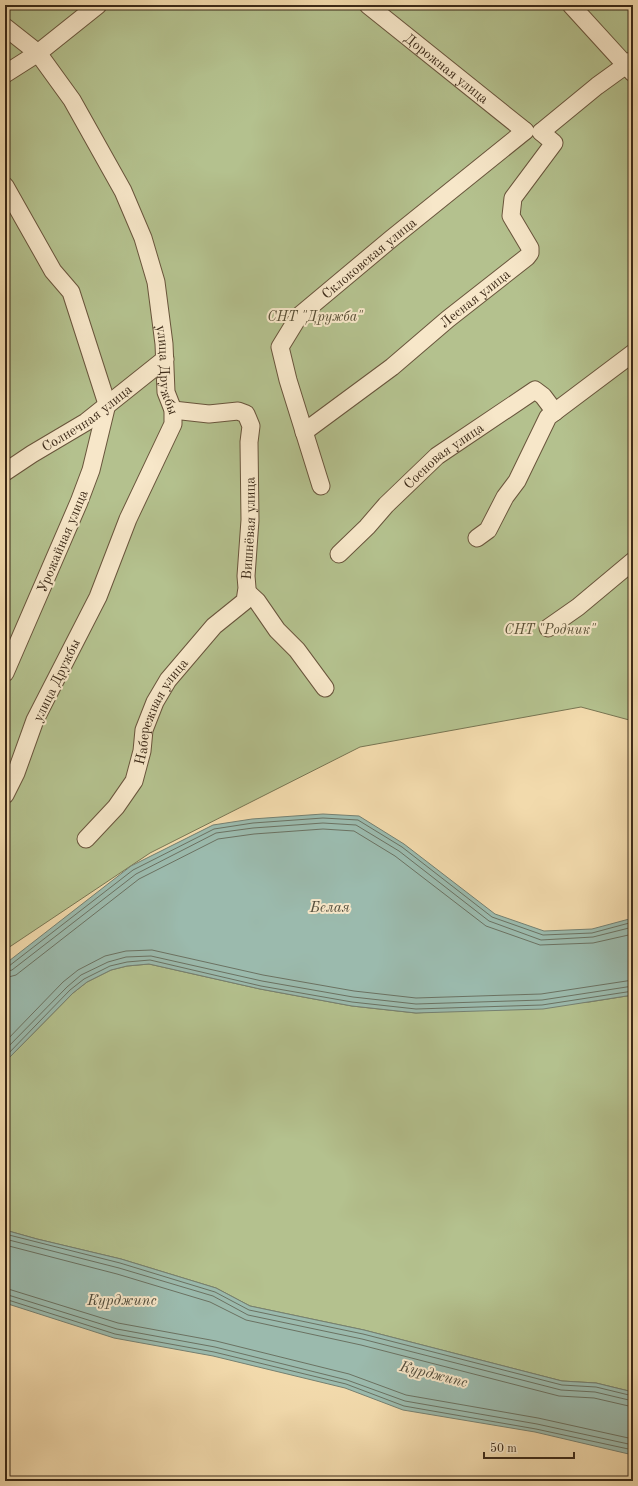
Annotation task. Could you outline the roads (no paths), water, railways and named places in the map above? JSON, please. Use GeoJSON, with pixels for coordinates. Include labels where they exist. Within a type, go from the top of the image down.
{"type":"FeatureCollection","features":[{"type":"Feature","properties":{"kind":"street"},"geometry":{"type":"LineString","coordinates":[[5,74],[38,53],[98,5]]}},
{"type":"Feature","properties":{"kind":"street","name":"Дорожная улица"},"geometry":{"type":"LineString","coordinates":[[368,5],[533,132]]}},
{"type":"Feature","properties":{"kind":"street"},"geometry":{"type":"LineString","coordinates":[[571,5],[631,66]]}},
{"type":"Feature","properties":{"kind":"street","name":"улица Дружбы"},"geometry":{"type":"LineString","coordinates":[[5,27],[38,53],[72,100],[98,143],[123,191],[143,238],[156,282],[165,359],[166,392],[173,410],[173,424],[128,520],[98,597],[35,720],[16,773],[5,795]]}},
{"type":"Feature","properties":{"kind":"street","name":"Склоковская улица"},"geometry":{"type":"LineString","coordinates":[[321,486],[288,380],[280,347],[299,316],[391,239],[533,132],[597,86],[631,66]]}},
{"type":"Feature","properties":{"kind":"street","name":"Лесная улица"},"geometry":{"type":"LineString","coordinates":[[304,432],[392,367],[448,319],[527,257],[530,253],[530,248],[511,216],[513,198],[554,144],[533,132]]}},
{"type":"Feature","properties":{"kind":"street"},"geometry":{"type":"LineString","coordinates":[[5,186],[53,271],[71,292],[107,404]]}},
{"type":"Feature","properties":{"kind":"street"},"geometry":{"type":"LineString","coordinates":[[477,538],[488,530],[505,497],[517,481],[548,417],[633,353]]}},
{"type":"Feature","properties":{"kind":"street","name":"Солнечная улица"},"geometry":{"type":"LineString","coordinates":[[5,472],[86,422],[165,359]]}},
{"type":"Feature","properties":{"kind":"street","name":"Сосновая улица"},"geometry":{"type":"LineString","coordinates":[[339,554],[367,528],[386,505],[438,456],[510,406],[535,390],[544,396],[556,412]]}},
{"type":"Feature","properties":{"kind":"street","name":"Урожайная улица"},"geometry":{"type":"LineString","coordinates":[[5,673],[92,470],[107,404]]}},
{"type":"Feature","properties":{"kind":"street","name":"Вишнёвая улица"},"geometry":{"type":"LineString","coordinates":[[173,410],[209,414],[238,411],[246,414],[251,426],[249,442],[250,520],[246,592],[257,601],[277,630],[296,650],[324,688]]}},
{"type":"Feature","properties":{"kind":"street"},"geometry":{"type":"LineString","coordinates":[[548,628],[578,607],[633,561]]}},
{"type":"Feature","properties":{"kind":"street","name":"Набережная улица"},"geometry":{"type":"LineString","coordinates":[[86,839],[116,807],[134,781],[142,751],[144,730],[155,702],[168,680],[214,626],[245,601],[246,592]]}},
{"type":"Feature","properties":{"kind":"water","name":"Белая"},"geometry":{"type":"Polygon","coordinates":[[[323,814],[359,816],[404,844],[495,914],[544,931],[592,929],[633,918],[633,995],[543,1009],[416,1013],[352,1006],[260,989],[149,964],[127,966],[111,970],[87,982],[73,993],[5,1062],[5,964],[131,866],[213,825],[252,819],[323,814]]]}},
{"type":"Feature","properties":{"kind":"water","name":"Курджипс"},"geometry":{"type":"Polygon","coordinates":[[[5,1230],[121,1259],[216,1288],[250,1306],[364,1330],[562,1381],[596,1383],[633,1392],[633,1455],[535,1432],[403,1410],[345,1388],[213,1356],[114,1338],[5,1303],[5,1230]]]}},
{"type":"Feature","properties":{"kind":"park label","name":"СНТ \"Дружба\""},"geometry":{"type":"Point","coordinates":[315,316]}},
{"type":"Feature","properties":{"kind":"park label","name":"СНТ \"Родник\""},"geometry":{"type":"Point","coordinates":[550,629]}}]}
